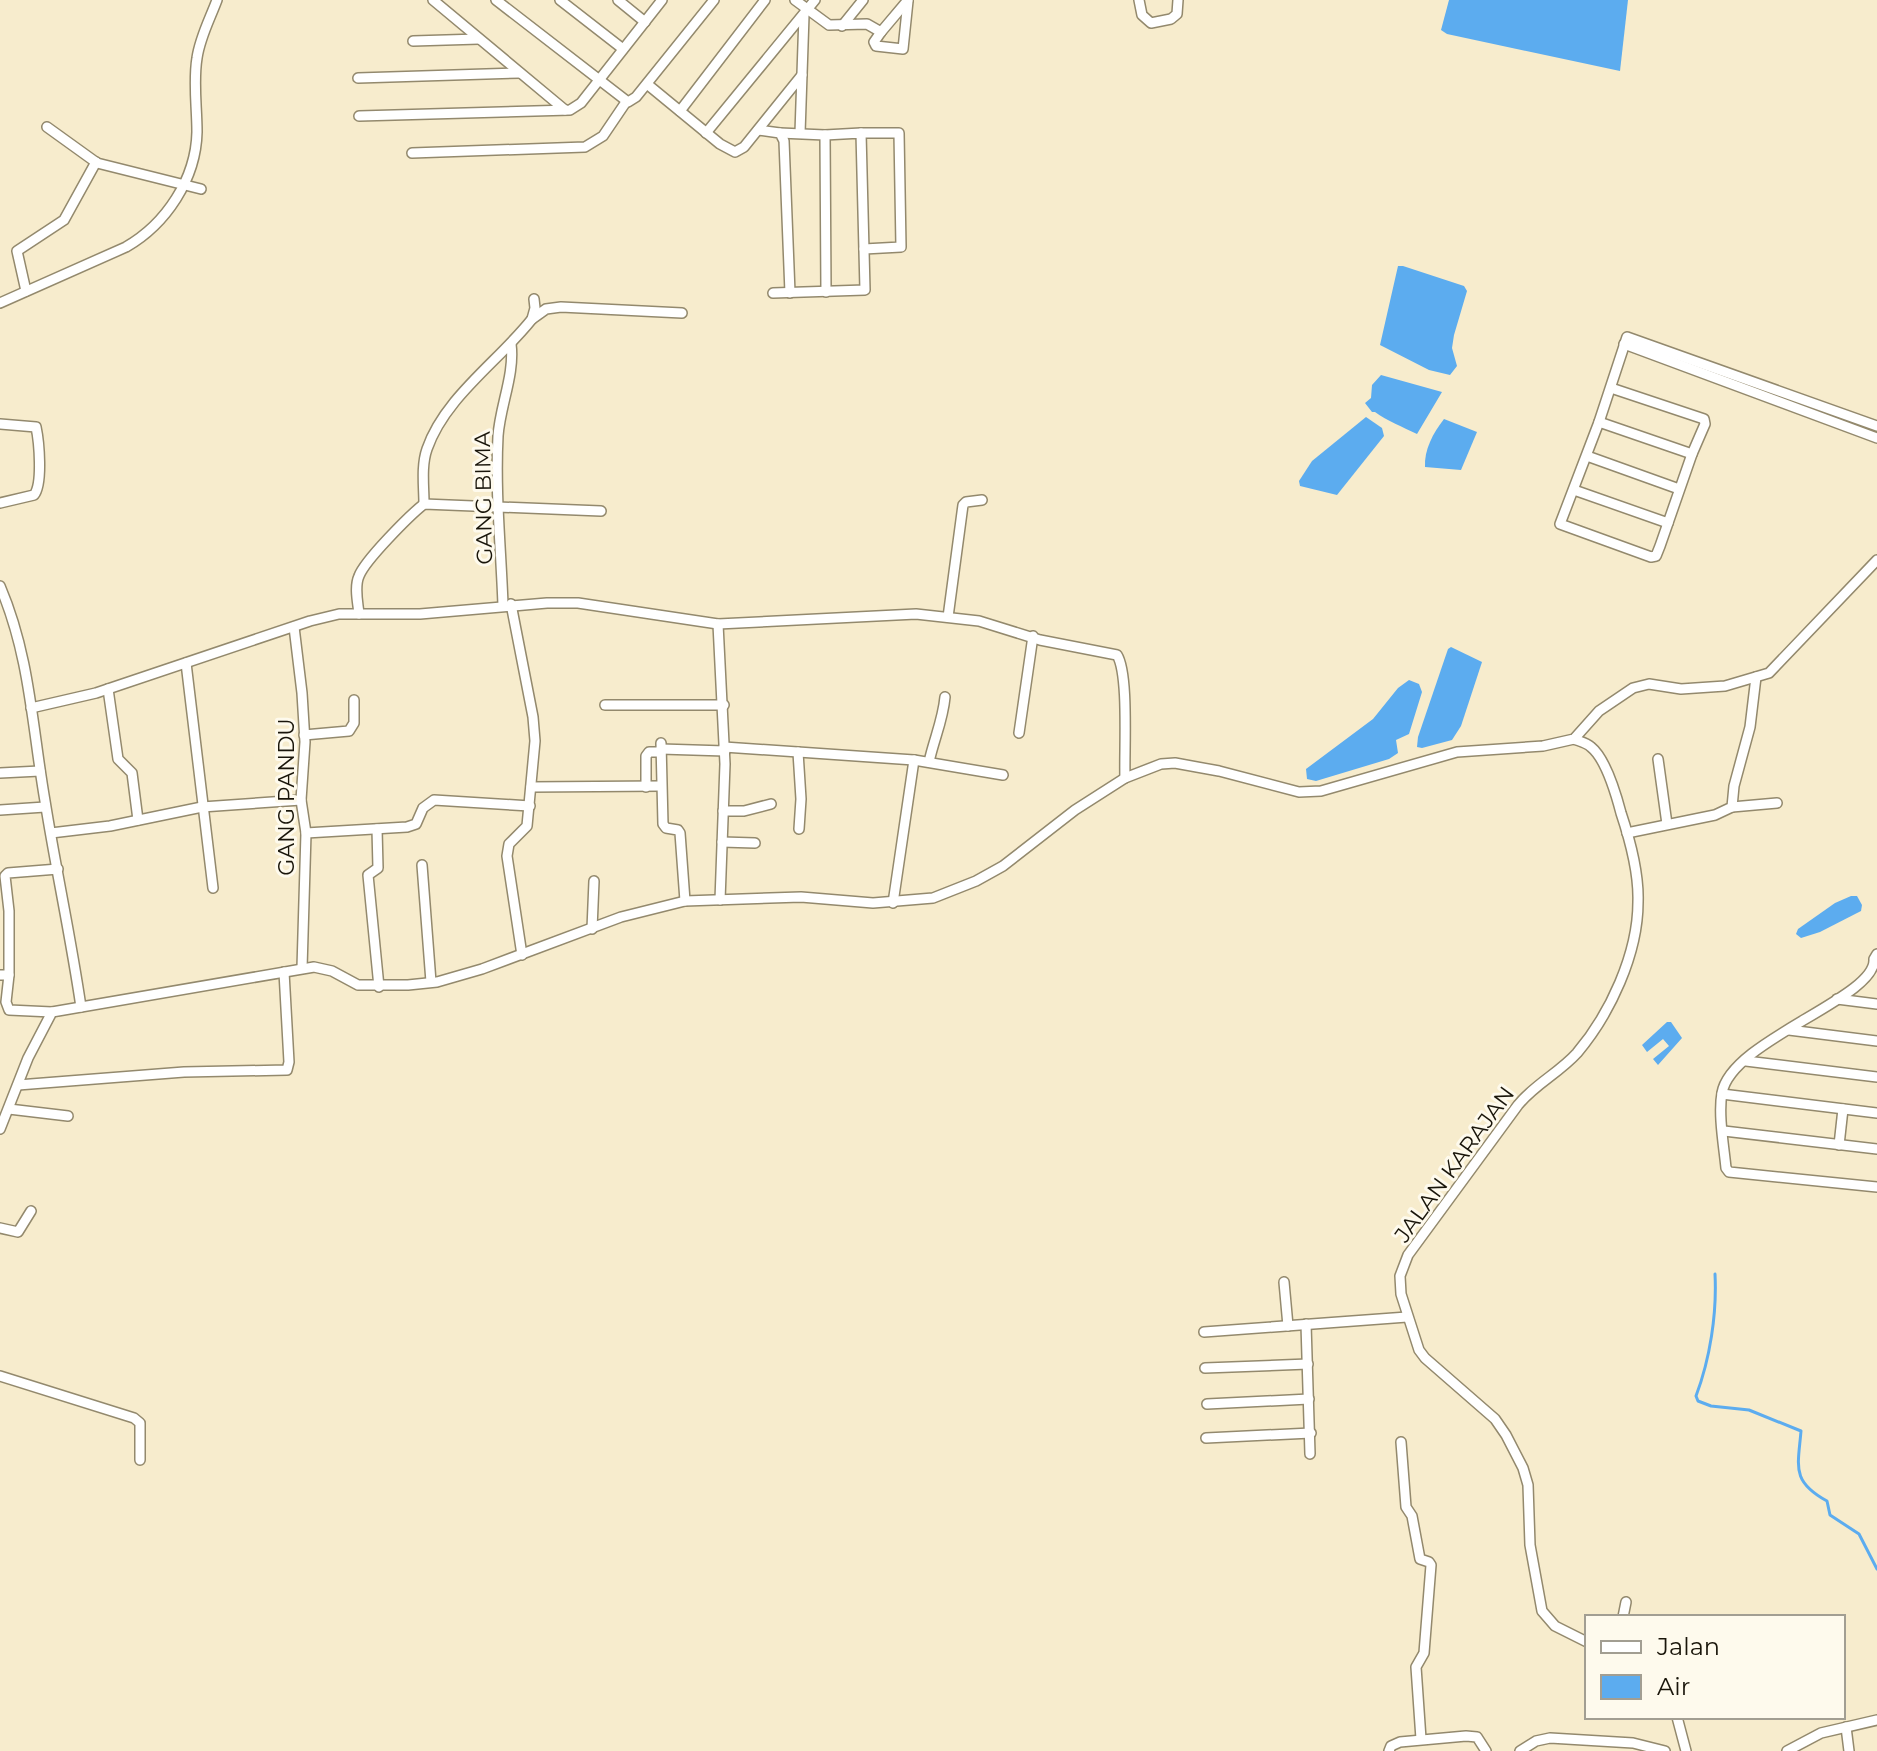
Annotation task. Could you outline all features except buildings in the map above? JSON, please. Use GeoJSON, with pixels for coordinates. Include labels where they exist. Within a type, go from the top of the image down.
{"type":"FeatureCollection","features":[{"type":"Feature","properties":{"kind":"street"},"geometry":{"type":"LineString","coordinates":[[0,303],[145,237],[163,218],[191,169],[197,133],[196,61],[199,43],[217,0]]}},
{"type":"Feature","properties":{"kind":"street"},"geometry":{"type":"LineString","coordinates":[[433,0],[565,110]]}},
{"type":"Feature","properties":{"kind":"street"},"geometry":{"type":"LineString","coordinates":[[496,0],[626,102]]}},
{"type":"Feature","properties":{"kind":"street"},"geometry":{"type":"LineString","coordinates":[[560,0],[623,49]]}},
{"type":"Feature","properties":{"kind":"street"},"geometry":{"type":"LineString","coordinates":[[618,0],[645,22]]}},
{"type":"Feature","properties":{"kind":"street"},"geometry":{"type":"LineString","coordinates":[[359,116],[575,108],[662,0]]}},
{"type":"Feature","properties":{"kind":"street"},"geometry":{"type":"LineString","coordinates":[[412,153],[585,147],[603,136],[626,102],[633,100],[647,84],[714,0]]}},
{"type":"Feature","properties":{"kind":"street"},"geometry":{"type":"LineString","coordinates":[[680,111],[765,0]]}},
{"type":"Feature","properties":{"kind":"street"},"geometry":{"type":"LineString","coordinates":[[795,0],[806,13],[827,24],[867,24],[881,32]]}},
{"type":"Feature","properties":{"kind":"street"},"geometry":{"type":"LineString","coordinates":[[706,133],[815,0]]}},
{"type":"Feature","properties":{"kind":"street"},"geometry":{"type":"LineString","coordinates":[[842,26],[863,0]]}},
{"type":"Feature","properties":{"kind":"street"},"geometry":{"type":"LineString","coordinates":[[908,0],[902,54],[876,46],[874,42],[908,0]]}},
{"type":"Feature","properties":{"kind":"street"},"geometry":{"type":"LineString","coordinates":[[1139,0],[1142,15],[1151,23],[1171,19],[1177,14],[1178,0]]}},
{"type":"Feature","properties":{"kind":"street"},"geometry":{"type":"LineString","coordinates":[[800,133],[806,13]]}},
{"type":"Feature","properties":{"kind":"street"},"geometry":{"type":"LineString","coordinates":[[413,41],[479,39]]}},
{"type":"Feature","properties":{"kind":"street"},"geometry":{"type":"LineString","coordinates":[[358,78],[520,73]]}},
{"type":"Feature","properties":{"kind":"street"},"geometry":{"type":"LineString","coordinates":[[647,84],[706,133],[735,152],[744,147],[802,75]]}},
{"type":"Feature","properties":{"kind":"street"},"geometry":{"type":"LineString","coordinates":[[47,127],[96,162],[201,189]]}},
{"type":"Feature","properties":{"kind":"street"},"geometry":{"type":"LineString","coordinates":[[758,130],[825,135],[899,133],[901,247],[864,249]]}},
{"type":"Feature","properties":{"kind":"street"},"geometry":{"type":"LineString","coordinates":[[780,133],[784,141],[790,293]]}},
{"type":"Feature","properties":{"kind":"street"},"geometry":{"type":"LineString","coordinates":[[773,293],[865,290],[861,133]]}},
{"type":"Feature","properties":{"kind":"street"},"geometry":{"type":"LineString","coordinates":[[825,135],[826,292]]}},
{"type":"Feature","properties":{"kind":"street"},"geometry":{"type":"LineString","coordinates":[[26,291],[17,251],[64,220],[96,162]]}},
{"type":"Feature","properties":{"kind":"street"},"geometry":{"type":"LineString","coordinates":[[532,319],[534,299]]}},
{"type":"Feature","properties":{"kind":"street"},"geometry":{"type":"LineString","coordinates":[[359,614],[359,574],[424,504],[425,462],[433,438],[452,407],[532,319],[546,309],[561,307],[682,313]]}},
{"type":"Feature","properties":{"kind":"street"},"geometry":{"type":"LineString","coordinates":[[1611,388],[1704,419],[1705,424],[1656,556],[1642,554],[1560,524],[1587,456],[1627,337],[1877,426]]}},
{"type":"Feature","properties":{"kind":"street","name":"GANG BIMA"},"geometry":{"type":"LineString","coordinates":[[511,344],[512,359],[499,421],[498,505],[507,605],[533,717],[530,806]]}},
{"type":"Feature","properties":{"kind":"street"},"geometry":{"type":"LineString","coordinates":[[1624,344],[1877,438]]}},
{"type":"Feature","properties":{"kind":"street"},"geometry":{"type":"LineString","coordinates":[[1599,422],[1692,454]]}},
{"type":"Feature","properties":{"kind":"street"},"geometry":{"type":"LineString","coordinates":[[0,424],[36,427],[39,477],[39,489],[34,495],[0,503]]}},
{"type":"Feature","properties":{"kind":"street"},"geometry":{"type":"LineString","coordinates":[[1587,456],[1679,489]]}},
{"type":"Feature","properties":{"kind":"street"},"geometry":{"type":"LineString","coordinates":[[1574,490],[1668,523]]}},
{"type":"Feature","properties":{"kind":"street"},"geometry":{"type":"LineString","coordinates":[[948,617],[963,505],[982,500]]}},
{"type":"Feature","properties":{"kind":"street"},"geometry":{"type":"LineString","coordinates":[[424,504],[601,511]]}},
{"type":"Feature","properties":{"kind":"street"},"geometry":{"type":"LineString","coordinates":[[58,869],[8,873],[5,876],[9,911],[6,1002],[8,1009],[14,1012],[52,1012],[302,968],[324,968],[352,983],[379,987],[431,982],[482,969],[621,917],[685,901],[801,897],[893,903],[933,898],[976,881],[1003,866],[1075,810],[1125,778],[1161,764],[1175,763],[1310,792],[1457,752],[1543,746],[1574,739],[1599,711],[1633,688],[1649,684],[1681,689],[1725,686],[1769,673],[1877,560]]}},
{"type":"Feature","properties":{"kind":"street"},"geometry":{"type":"LineString","coordinates":[[0,586],[15,622],[81,1007]]}},
{"type":"Feature","properties":{"kind":"street"},"geometry":{"type":"LineString","coordinates":[[31,708],[108,689],[330,615],[420,614],[507,605],[578,603],[718,624],[916,614],[979,621],[1040,640],[1114,653],[1119,657],[1125,778]]}},
{"type":"Feature","properties":{"kind":"street"},"geometry":{"type":"LineString","coordinates":[[718,624],[724,705],[720,900]]}},
{"type":"Feature","properties":{"kind":"street","name":"GANG PANDU"},"geometry":{"type":"LineString","coordinates":[[294,627],[304,735],[301,800],[306,833],[302,968]]}},
{"type":"Feature","properties":{"kind":"street"},"geometry":{"type":"LineString","coordinates":[[1019,733],[1033,636]]}},
{"type":"Feature","properties":{"kind":"street"},"geometry":{"type":"LineString","coordinates":[[186,663],[213,888]]}},
{"type":"Feature","properties":{"kind":"street"},"geometry":{"type":"LineString","coordinates":[[1732,807],[1734,786],[1750,727],[1756,677]]}},
{"type":"Feature","properties":{"kind":"street"},"geometry":{"type":"LineString","coordinates":[[108,689],[118,755],[120,762],[132,773],[138,820]]}},
{"type":"Feature","properties":{"kind":"street"},"geometry":{"type":"LineString","coordinates":[[929,762],[935,734],[944,716],[945,697]]}},
{"type":"Feature","properties":{"kind":"street"},"geometry":{"type":"LineString","coordinates":[[304,735],[349,731],[354,723],[354,700]]}},
{"type":"Feature","properties":{"kind":"street"},"geometry":{"type":"LineString","coordinates":[[605,705],[724,705]]}},
{"type":"Feature","properties":{"kind":"street","name":"JALAN KARAJAN"},"geometry":{"type":"LineString","coordinates":[[1574,739],[1591,747],[1613,786],[1627,833],[1639,901],[1637,924],[1613,997],[1578,1051],[1518,1105],[1408,1255],[1400,1282],[1407,1317],[1422,1355],[1495,1419],[1506,1435],[1528,1485],[1530,1545],[1542,1611],[1555,1626],[1585,1641]]}},
{"type":"Feature","properties":{"kind":"street"},"geometry":{"type":"LineString","coordinates":[[646,787],[646,756],[661,748],[798,752],[914,760],[1003,775]]}},
{"type":"Feature","properties":{"kind":"street"},"geometry":{"type":"LineString","coordinates":[[661,748],[663,827],[678,830],[685,901]]}},
{"type":"Feature","properties":{"kind":"street"},"geometry":{"type":"LineString","coordinates":[[798,752],[799,829]]}},
{"type":"Feature","properties":{"kind":"street"},"geometry":{"type":"LineString","coordinates":[[1658,759],[1667,824]]}},
{"type":"Feature","properties":{"kind":"street"},"geometry":{"type":"LineString","coordinates":[[893,903],[914,760]]}},
{"type":"Feature","properties":{"kind":"street"},"geometry":{"type":"LineString","coordinates":[[0,773],[40,771]]}},
{"type":"Feature","properties":{"kind":"street"},"geometry":{"type":"LineString","coordinates":[[531,787],[661,786]]}},
{"type":"Feature","properties":{"kind":"street"},"geometry":{"type":"LineString","coordinates":[[51,833],[202,807],[301,800]]}},
{"type":"Feature","properties":{"kind":"street"},"geometry":{"type":"LineString","coordinates":[[306,833],[413,826],[426,804],[434,800],[530,806],[527,826],[509,844],[507,856],[522,955]]}},
{"type":"Feature","properties":{"kind":"street"},"geometry":{"type":"LineString","coordinates":[[1627,833],[1727,811],[1732,807],[1777,803]]}},
{"type":"Feature","properties":{"kind":"street"},"geometry":{"type":"LineString","coordinates":[[723,811],[744,811],[771,804]]}},
{"type":"Feature","properties":{"kind":"street"},"geometry":{"type":"LineString","coordinates":[[0,810],[45,807]]}},
{"type":"Feature","properties":{"kind":"street"},"geometry":{"type":"LineString","coordinates":[[377,829],[378,868],[368,876],[379,987]]}},
{"type":"Feature","properties":{"kind":"street"},"geometry":{"type":"LineString","coordinates":[[722,842],[755,843]]}},
{"type":"Feature","properties":{"kind":"street"},"geometry":{"type":"LineString","coordinates":[[422,865],[431,982]]}},
{"type":"Feature","properties":{"kind":"street"},"geometry":{"type":"LineString","coordinates":[[592,929],[594,881]]}},
{"type":"Feature","properties":{"kind":"street"},"geometry":{"type":"LineString","coordinates":[[1877,954],[1874,959],[1876,968],[1854,989],[1774,1038],[1728,1077],[1722,1094],[1726,1168],[1729,1172],[1877,1187]]}},
{"type":"Feature","properties":{"kind":"street"},"geometry":{"type":"LineString","coordinates":[[18,1085],[184,1072],[287,1070],[290,1066],[284,972]]}},
{"type":"Feature","properties":{"kind":"street"},"geometry":{"type":"LineString","coordinates":[[1837,999],[1877,1004]]}},
{"type":"Feature","properties":{"kind":"street"},"geometry":{"type":"LineString","coordinates":[[0,1129],[28,1058],[52,1012]]}},
{"type":"Feature","properties":{"kind":"street"},"geometry":{"type":"LineString","coordinates":[[1788,1030],[1877,1041]]}},
{"type":"Feature","properties":{"kind":"street"},"geometry":{"type":"LineString","coordinates":[[1746,1061],[1877,1077]]}},
{"type":"Feature","properties":{"kind":"street"},"geometry":{"type":"LineString","coordinates":[[1722,1094],[1877,1113]]}},
{"type":"Feature","properties":{"kind":"street"},"geometry":{"type":"LineString","coordinates":[[9,1109],[68,1116]]}},
{"type":"Feature","properties":{"kind":"street"},"geometry":{"type":"LineString","coordinates":[[1839,1145],[1843,1109]]}},
{"type":"Feature","properties":{"kind":"street"},"geometry":{"type":"LineString","coordinates":[[1724,1131],[1877,1149]]}},
{"type":"Feature","properties":{"kind":"street"},"geometry":{"type":"LineString","coordinates":[[0,1228],[18,1232],[31,1211]]}},
{"type":"Feature","properties":{"kind":"street"},"geometry":{"type":"LineString","coordinates":[[1284,1282],[1288,1326]]}},
{"type":"Feature","properties":{"kind":"street"},"geometry":{"type":"LineString","coordinates":[[1204,1332],[1407,1317]]}},
{"type":"Feature","properties":{"kind":"street"},"geometry":{"type":"LineString","coordinates":[[1306,1324],[1310,1454]]}},
{"type":"Feature","properties":{"kind":"street"},"geometry":{"type":"LineString","coordinates":[[1205,1368],[1308,1364]]}},
{"type":"Feature","properties":{"kind":"street"},"geometry":{"type":"LineString","coordinates":[[0,1376],[134,1418],[140,1423],[140,1460]]}},
{"type":"Feature","properties":{"kind":"street"},"geometry":{"type":"LineString","coordinates":[[1207,1404],[1309,1399]]}},
{"type":"Feature","properties":{"kind":"street"},"geometry":{"type":"LineString","coordinates":[[1206,1438],[1311,1433]]}},
{"type":"Feature","properties":{"kind":"street"},"geometry":{"type":"LineString","coordinates":[[1401,1442],[1406,1507],[1412,1516],[1420,1559],[1429,1562],[1431,1568],[1424,1653],[1416,1667],[1421,1739]]}},
{"type":"Feature","properties":{"kind":"street"},"geometry":{"type":"LineString","coordinates":[[1623,1615],[1626,1602]]}},
{"type":"Feature","properties":{"kind":"street"},"geometry":{"type":"LineString","coordinates":[[1678,1719],[1686,1751]]}},
{"type":"Feature","properties":{"kind":"street"},"geometry":{"type":"LineString","coordinates":[[1787,1751],[1798,1748],[1821,1733],[1877,1720]]}},
{"type":"Feature","properties":{"kind":"street"},"geometry":{"type":"LineString","coordinates":[[1846,1727],[1849,1751]]}},
{"type":"Feature","properties":{"kind":"street"},"geometry":{"type":"LineString","coordinates":[[1389,1751],[1395,1743],[1473,1736],[1486,1751]]}},
{"type":"Feature","properties":{"kind":"street"},"geometry":{"type":"LineString","coordinates":[[1520,1751],[1536,1741],[1550,1738],[1633,1743],[1665,1751]]}},
{"type":"Feature","properties":{"kind":"water"},"geometry":{"type":"Polygon","coordinates":[[[1449,0],[1628,0],[1620,71],[1447,34],[1441,30],[1449,0]]]}},
{"type":"Feature","properties":{"kind":"water"},"geometry":{"type":"Polygon","coordinates":[[[1398,266],[1464,286],[1467,291],[1452,348],[1457,366],[1450,375],[1429,370],[1380,345],[1398,266]]]}},
{"type":"Feature","properties":{"kind":"water"},"geometry":{"type":"Polygon","coordinates":[[[1381,375],[1442,392],[1417,434],[1372,412],[1365,403],[1371,398],[1372,385],[1381,375]]]}},
{"type":"Feature","properties":{"kind":"water"},"geometry":{"type":"Polygon","coordinates":[[[1366,417],[1382,428],[1384,436],[1337,495],[1300,486],[1299,481],[1312,461],[1366,417]]]}},
{"type":"Feature","properties":{"kind":"water"},"geometry":{"type":"Polygon","coordinates":[[[1444,419],[1477,432],[1461,470],[1425,467],[1430,442],[1444,419]]]}},
{"type":"Feature","properties":{"kind":"water"},"geometry":{"type":"Polygon","coordinates":[[[1451,647],[1482,662],[1461,726],[1452,740],[1417,747],[1418,737],[1451,647]]]}},
{"type":"Feature","properties":{"kind":"water"},"geometry":{"type":"Polygon","coordinates":[[[1409,680],[1419,684],[1422,692],[1409,734],[1396,740],[1398,753],[1389,759],[1316,781],[1307,779],[1306,769],[1373,719],[1398,688],[1409,680]]]}},
{"type":"Feature","properties":{"kind":"water"},"geometry":{"type":"Polygon","coordinates":[[[1857,896],[1862,905],[1861,911],[1820,932],[1801,938],[1796,934],[1798,929],[1835,903],[1857,896]]]}},
{"type":"Feature","properties":{"kind":"water"},"geometry":{"type":"Polygon","coordinates":[[[1667,1022],[1671,1022],[1682,1038],[1658,1065],[1653,1059],[1669,1046],[1663,1039],[1647,1052],[1642,1045],[1667,1022]]]}},
{"type":"Feature","properties":{"kind":"waterway"},"geometry":{"type":"LineString","coordinates":[[1715,1274],[1712,1336],[1696,1396],[1698,1401],[1711,1406],[1749,1410],[1801,1431],[1798,1464],[1802,1480],[1827,1501],[1830,1515],[1859,1534],[1877,1569]]}}]}
